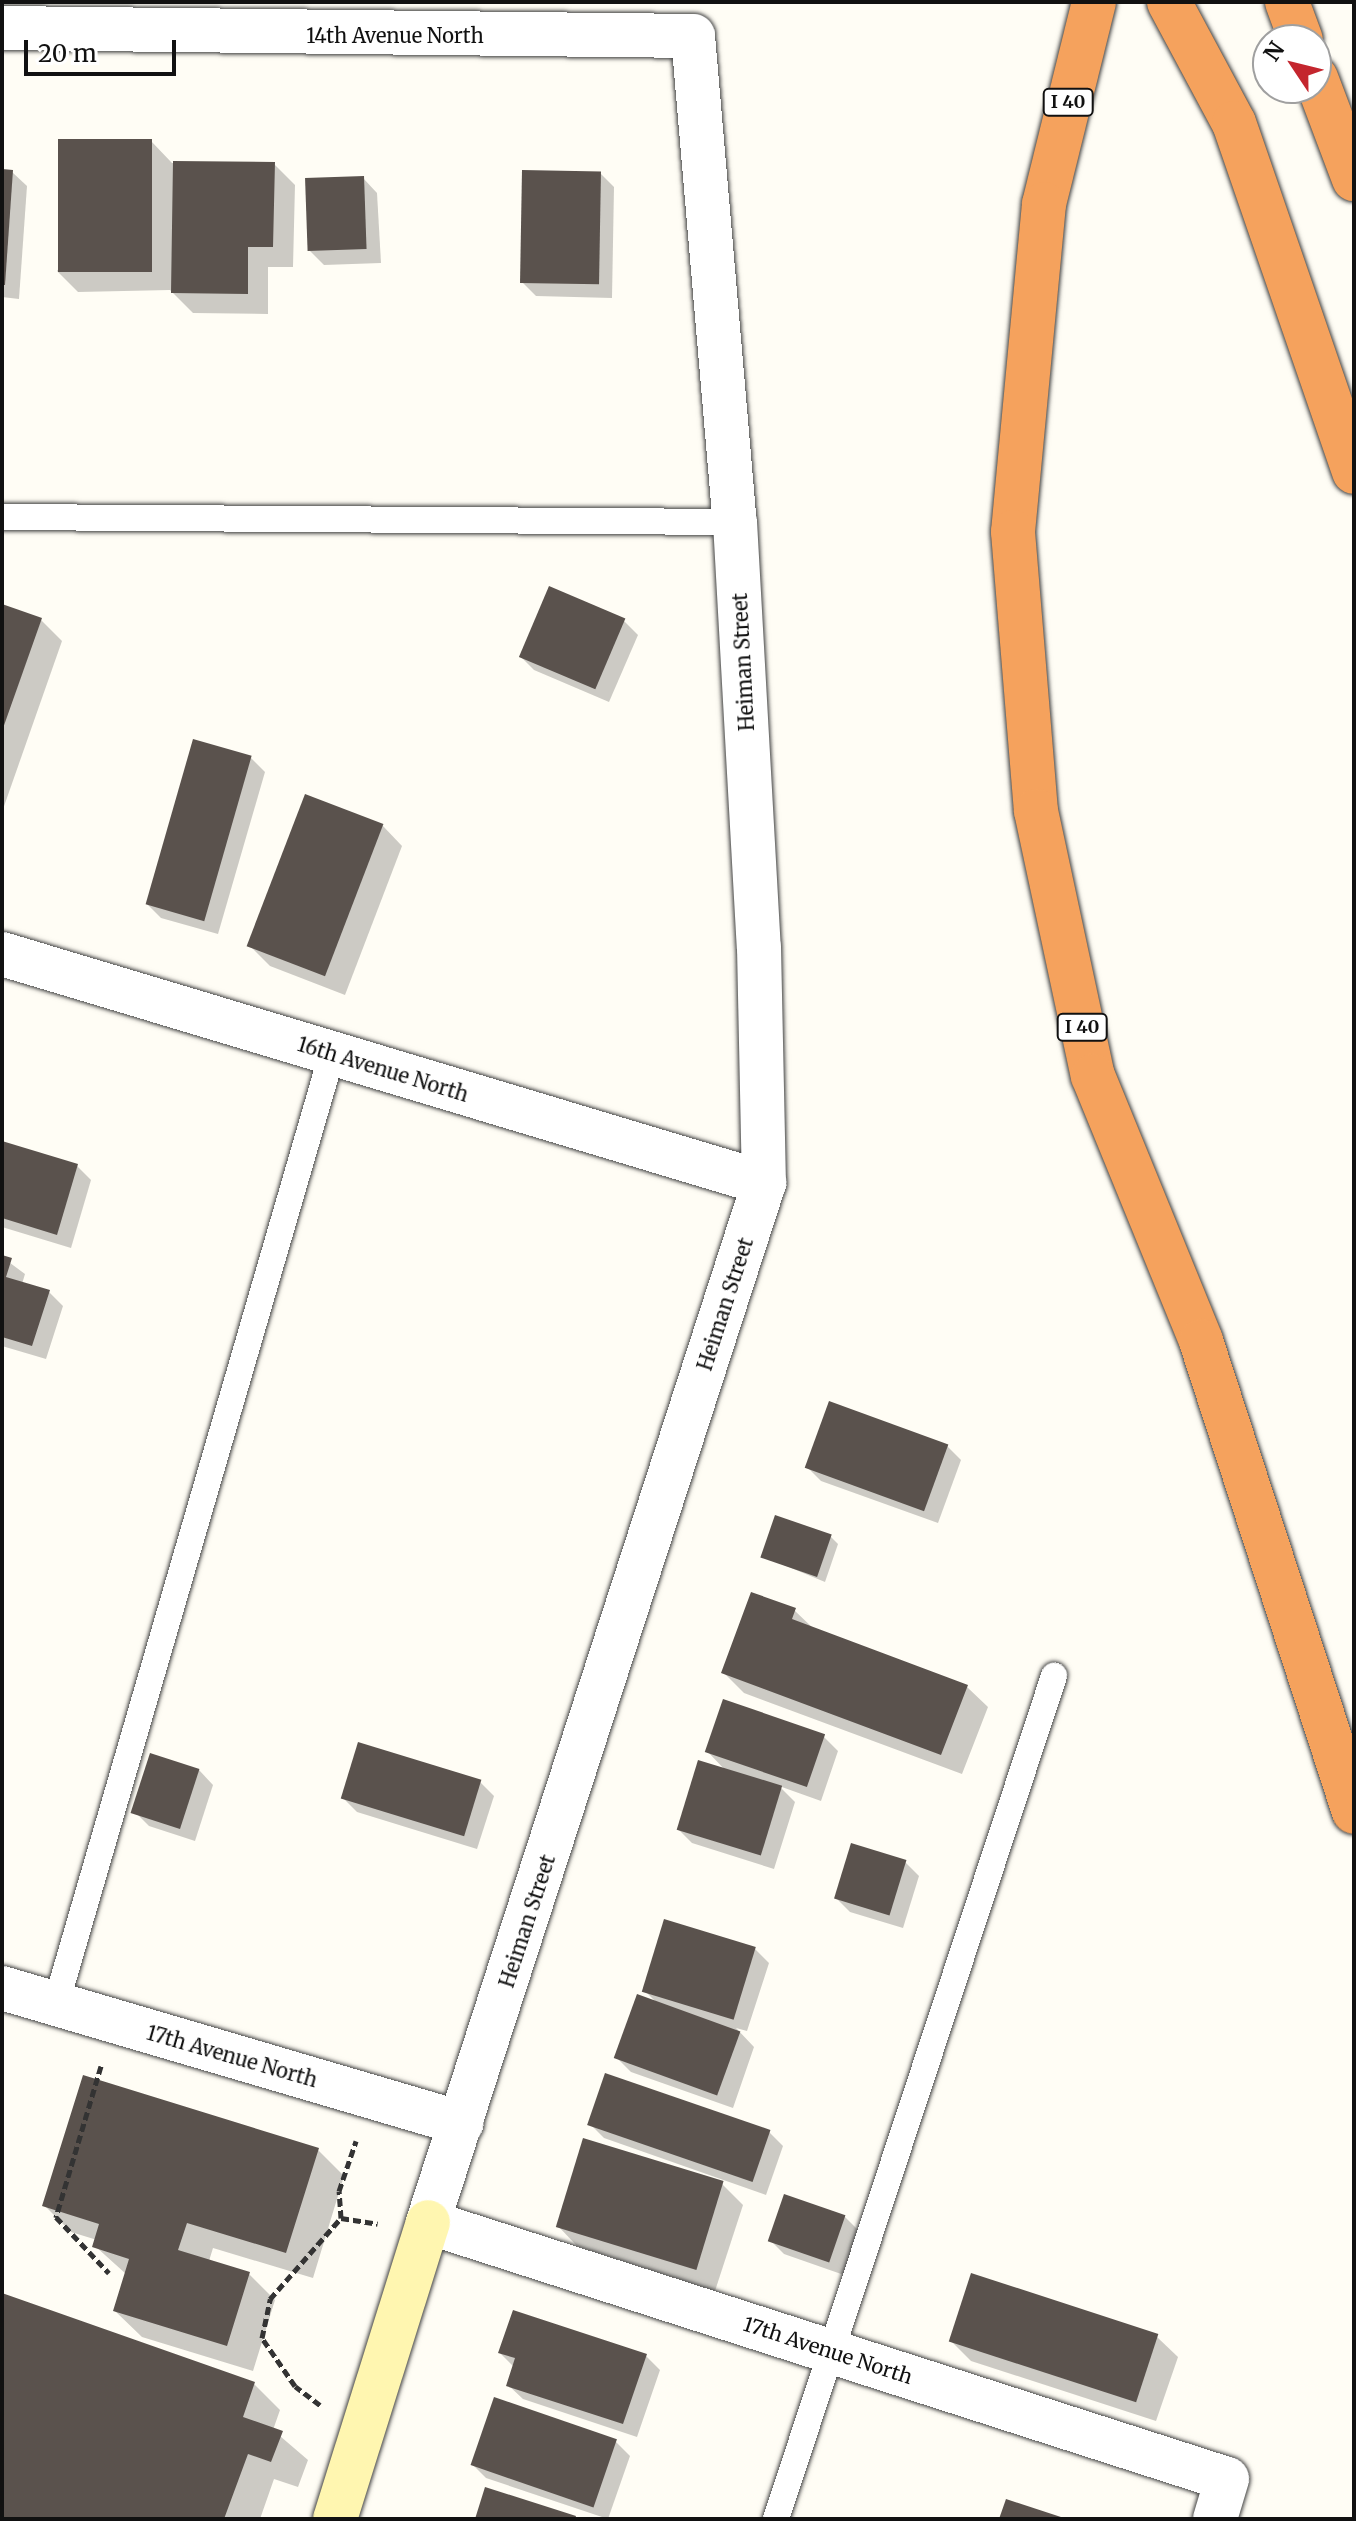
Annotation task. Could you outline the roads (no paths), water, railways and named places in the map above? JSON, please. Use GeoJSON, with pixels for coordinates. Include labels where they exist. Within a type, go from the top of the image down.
{"type":"FeatureCollection","features":[{"type":"Feature","properties":{"kind":"highway","name":"I 40"},"geometry":{"type":"LineString","coordinates":[[1094,2],[1044,204],[1013,532],[1036,811],[1093,1076],[1201,1341],[1354,1812]]}},
{"type":"Feature","properties":{"kind":"highway"},"geometry":{"type":"LineString","coordinates":[[1169,2],[1234,123],[1354,472]]}},
{"type":"Feature","properties":{"kind":"highway"},"geometry":{"type":"LineString","coordinates":[[1287,2],[1295,24]]}},
{"type":"Feature","properties":{"kind":"highway"},"geometry":{"type":"LineString","coordinates":[[1326,104],[1354,179]]}},
{"type":"Feature","properties":{"kind":"street","name":"14th Avenue North"},"geometry":{"type":"LineString","coordinates":[[2,28],[358,19],[693,36]]}},
{"type":"Feature","properties":{"kind":"street","name":"Heiman Street"},"geometry":{"type":"LineString","coordinates":[[335,2519],[764,1183],[759,947],[735,522],[693,36]]}},
{"type":"Feature","properties":{"kind":"street","name":"16th Avenue North"},"geometry":{"type":"LineString","coordinates":[[2,954],[764,1183]]}},
{"type":"Feature","properties":{"kind":"street","name":"17th Avenue North"},"geometry":{"type":"LineString","coordinates":[[2,1988],[462,2123]]}},
{"type":"Feature","properties":{"kind":"street","name":"17th Avenue North"},"geometry":{"type":"LineString","coordinates":[[428,2222],[829,2351],[1221,2499]]}},
{"type":"Feature","properties":{"kind":"lane"},"geometry":{"type":"LineString","coordinates":[[2,517],[735,522]]}},
{"type":"Feature","properties":{"kind":"lane"},"geometry":{"type":"LineString","coordinates":[[56,2004],[332,1054]]}},
{"type":"Feature","properties":{"kind":"lane"},"geometry":{"type":"LineString","coordinates":[[776,2519],[1054,1676]]}}]}
